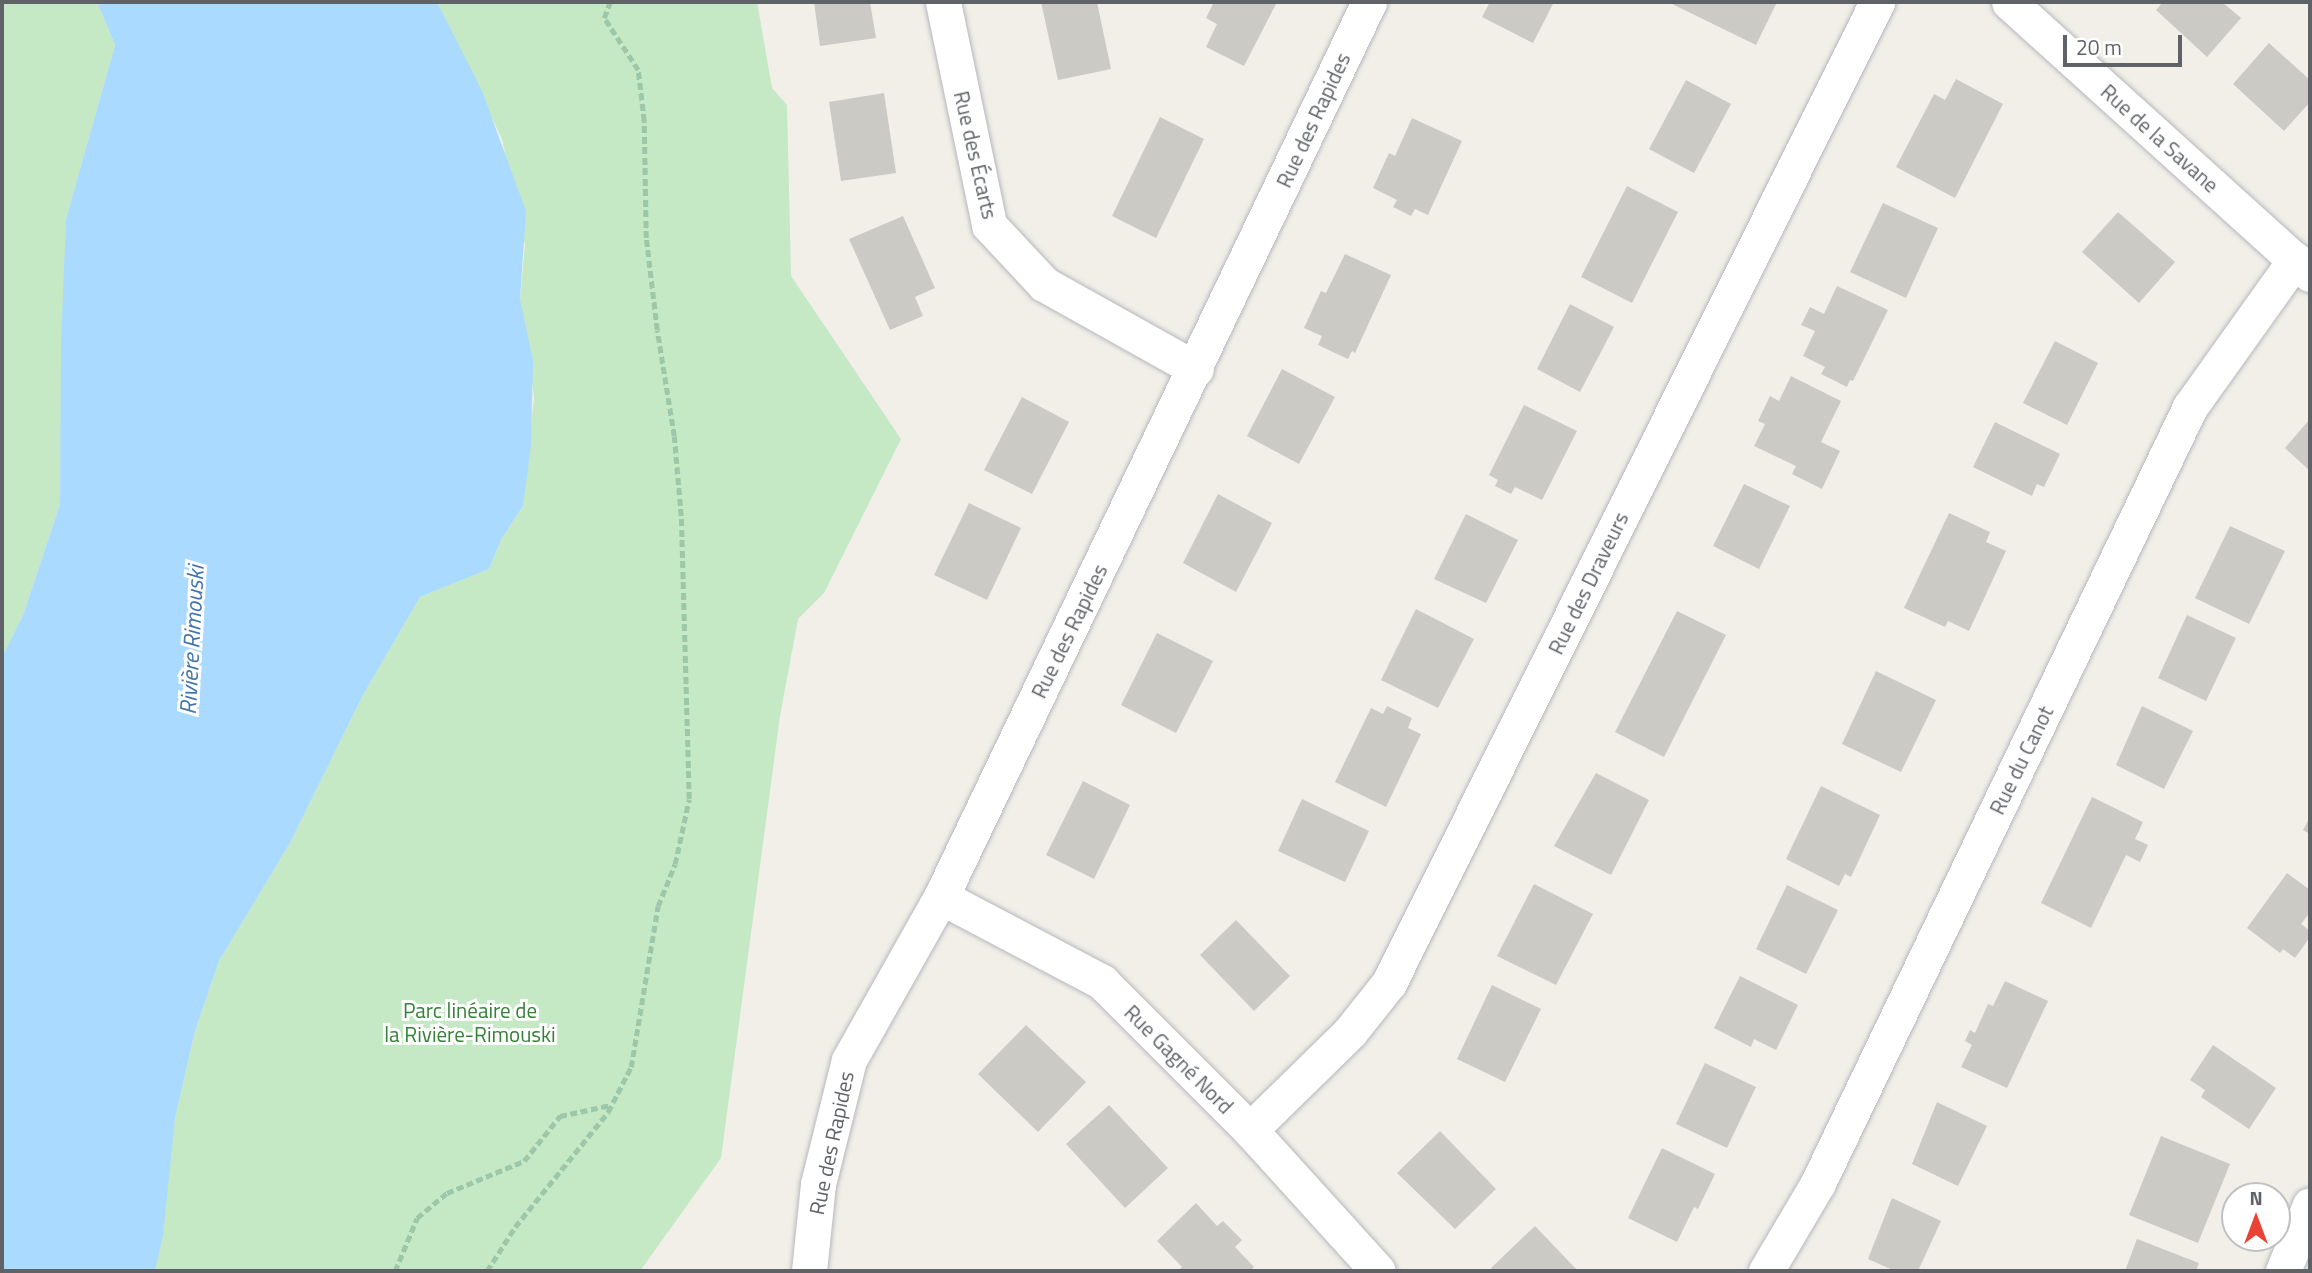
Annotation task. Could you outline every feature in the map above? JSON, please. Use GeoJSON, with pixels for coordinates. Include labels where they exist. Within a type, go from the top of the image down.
{"type":"FeatureCollection","features":[{"type":"Feature","properties":{"kind":"street","name":"Rue des Écarts"},"geometry":{"type":"LineString","coordinates":[[943,2],[989,225],[1044,284],[1196,369]]}},
{"type":"Feature","properties":{"kind":"street","name":"Rue des Rapides"},"geometry":{"type":"LineString","coordinates":[[810,1271],[818,1184],[849,1060],[941,897],[1196,369],[1369,2]]}},
{"type":"Feature","properties":{"kind":"street","name":"Rue des Draveurs"},"geometry":{"type":"LineString","coordinates":[[1250,1130],[1350,1032],[1389,983],[1877,2]]}},
{"type":"Feature","properties":{"kind":"street","name":"Rue de la Savane"},"geometry":{"type":"LineString","coordinates":[[2009,2],[2303,267]]}},
{"type":"Feature","properties":{"kind":"street","name":"Rue du Canot"},"geometry":{"type":"LineString","coordinates":[[1766,1271],[1824,1170],[2190,407],[2303,267]]}},
{"type":"Feature","properties":{"kind":"street","name":"Rue Gagné Nord"},"geometry":{"type":"LineString","coordinates":[[941,897],[1102,982],[1250,1130],[1378,1271]]}},
{"type":"Feature","properties":{"kind":"street"},"geometry":{"type":"LineString","coordinates":[[2283,1271],[2310,1205]]}},
{"type":"Feature","properties":{"kind":"path"},"geometry":{"type":"LineString","coordinates":[[487,1271],[515,1227],[612,1105],[631,1067],[658,906],[675,864],[689,799],[681,516],[674,436],[646,238],[644,121],[639,70],[620,38],[604,18],[610,2]]}},
{"type":"Feature","properties":{"kind":"path"},"geometry":{"type":"LineString","coordinates":[[395,1271],[417,1218],[447,1194],[524,1161],[560,1116],[612,1105]]}},
{"type":"Feature","properties":{"kind":"green space"},"geometry":{"type":"Polygon","coordinates":[[[2,2],[97,2],[115,45],[66,219],[60,504],[23,615],[2,657],[2,2]]]}},
{"type":"Feature","properties":{"kind":"green space","name":"Parc linéaire de la Rivière-Rimouski"},"geometry":{"type":"Polygon","coordinates":[[[437,2],[757,2],[772,88],[787,105],[791,276],[901,439],[824,593],[798,619],[780,716],[721,1158],[640,1271],[155,1271],[175,1118],[195,1031],[219,961],[290,843],[363,695],[420,597],[489,569],[502,538],[523,506],[534,397],[520,299],[525,245],[502,139],[437,2]]]}},
{"type":"Feature","properties":{"kind":"water","name":"Rivière Rimouski"},"geometry":{"type":"Polygon","coordinates":[[[97,2],[437,2],[482,91],[526,211],[520,299],[533,361],[531,445],[523,506],[502,538],[489,569],[420,597],[363,695],[290,843],[219,961],[195,1031],[175,1118],[163,1235],[155,1271],[2,1271],[2,657],[23,615],[60,504],[61,347],[66,219],[115,45],[97,2]]]}},
{"type":"Feature","properties":{"kind":"building"},"geometry":{"type":"Polygon","coordinates":[[[814,2],[870,2],[876,38],[820,46],[814,2]]]}},
{"type":"Feature","properties":{"kind":"building"},"geometry":{"type":"Polygon","coordinates":[[[1041,2],[1097,2],[1111,69],[1058,80],[1041,2]]]}},
{"type":"Feature","properties":{"kind":"building"},"geometry":{"type":"Polygon","coordinates":[[[1214,2],[1277,2],[1244,66],[1206,47],[1217,24],[1206,18],[1214,2]]]}},
{"type":"Feature","properties":{"kind":"building"},"geometry":{"type":"Polygon","coordinates":[[[1490,2],[1554,2],[1533,43],[1482,17],[1490,2]]]}},
{"type":"Feature","properties":{"kind":"building"},"geometry":{"type":"Polygon","coordinates":[[[1668,2],[1777,2],[1756,45],[1668,2]]]}},
{"type":"Feature","properties":{"kind":"building"},"geometry":{"type":"Polygon","coordinates":[[[2163,2],[2222,2],[2241,18],[2207,57],[2156,10],[2163,2]]]}},
{"type":"Feature","properties":{"kind":"building"},"geometry":{"type":"Polygon","coordinates":[[[2269,43],[2310,80],[2310,102],[2284,131],[2233,84],[2269,43]]]}},
{"type":"Feature","properties":{"kind":"building"},"geometry":{"type":"Polygon","coordinates":[[[1956,79],[2003,104],[1955,198],[1896,167],[1934,94],[1945,100],[1956,79]]]}},
{"type":"Feature","properties":{"kind":"building"},"geometry":{"type":"Polygon","coordinates":[[[1686,80],[1731,104],[1694,173],[1649,149],[1686,80]]]}},
{"type":"Feature","properties":{"kind":"building"},"geometry":{"type":"Polygon","coordinates":[[[884,93],[896,173],[841,181],[829,102],[884,93]]]}},
{"type":"Feature","properties":{"kind":"building"},"geometry":{"type":"Polygon","coordinates":[[[1160,117],[1204,139],[1156,238],[1112,216],[1160,117]]]}},
{"type":"Feature","properties":{"kind":"building"},"geometry":{"type":"Polygon","coordinates":[[[1412,118],[1462,141],[1428,215],[1415,209],[1411,216],[1393,207],[1397,200],[1373,188],[1389,153],[1395,156],[1412,118]]]}},
{"type":"Feature","properties":{"kind":"building"},"geometry":{"type":"Polygon","coordinates":[[[1627,186],[1678,212],[1632,303],[1581,277],[1627,186]]]}},
{"type":"Feature","properties":{"kind":"building"},"geometry":{"type":"Polygon","coordinates":[[[1883,203],[1938,228],[1906,298],[1850,272],[1883,203]]]}},
{"type":"Feature","properties":{"kind":"building"},"geometry":{"type":"Polygon","coordinates":[[[2118,212],[2175,262],[2139,303],[2082,252],[2118,212]]]}},
{"type":"Feature","properties":{"kind":"building"},"geometry":{"type":"Polygon","coordinates":[[[903,216],[935,288],[915,297],[923,316],[890,330],[849,239],[903,216]]]}},
{"type":"Feature","properties":{"kind":"building"},"geometry":{"type":"Polygon","coordinates":[[[1345,254],[1391,275],[1355,353],[1352,351],[1348,359],[1318,345],[1322,336],[1304,328],[1321,291],[1326,293],[1345,254]]]}},
{"type":"Feature","properties":{"kind":"building"},"geometry":{"type":"Polygon","coordinates":[[[1837,286],[1888,310],[1853,381],[1850,380],[1847,387],[1821,374],[1825,367],[1803,356],[1815,331],[1801,325],[1810,307],[1824,314],[1837,286]]]}},
{"type":"Feature","properties":{"kind":"building"},"geometry":{"type":"Polygon","coordinates":[[[1570,304],[1614,327],[1580,392],[1537,369],[1570,304]]]}},
{"type":"Feature","properties":{"kind":"building"},"geometry":{"type":"Polygon","coordinates":[[[2055,341],[2098,363],[2067,425],[2023,403],[2055,341]]]}},
{"type":"Feature","properties":{"kind":"building"},"geometry":{"type":"Polygon","coordinates":[[[1282,369],[1335,397],[1299,464],[1247,436],[1282,369]]]}},
{"type":"Feature","properties":{"kind":"building"},"geometry":{"type":"Polygon","coordinates":[[[1791,376],[1841,401],[1821,442],[1840,451],[1822,489],[1792,474],[1796,466],[1754,446],[1765,424],[1758,421],[1770,396],[1779,401],[1791,376]]]}},
{"type":"Feature","properties":{"kind":"building"},"geometry":{"type":"Polygon","coordinates":[[[1022,397],[1069,422],[1032,494],[984,470],[1022,397]]]}},
{"type":"Feature","properties":{"kind":"building"},"geometry":{"type":"Polygon","coordinates":[[[1524,405],[1577,431],[1542,500],[1515,487],[1511,494],[1495,486],[1498,480],[1489,475],[1524,405]]]}},
{"type":"Feature","properties":{"kind":"building"},"geometry":{"type":"Polygon","coordinates":[[[2310,419],[2310,471],[2285,448],[2310,419]]]}},
{"type":"Feature","properties":{"kind":"building"},"geometry":{"type":"Polygon","coordinates":[[[1995,422],[2060,454],[2044,487],[2037,484],[2032,496],[1973,467],[1995,422]]]}},
{"type":"Feature","properties":{"kind":"building"},"geometry":{"type":"Polygon","coordinates":[[[1744,484],[1790,506],[1759,569],[1713,546],[1744,484]]]}},
{"type":"Feature","properties":{"kind":"building"},"geometry":{"type":"Polygon","coordinates":[[[1218,494],[1272,523],[1236,592],[1183,563],[1218,494]]]}},
{"type":"Feature","properties":{"kind":"building"},"geometry":{"type":"Polygon","coordinates":[[[969,503],[1021,528],[987,600],[934,575],[969,503]]]}},
{"type":"Feature","properties":{"kind":"building"},"geometry":{"type":"Polygon","coordinates":[[[1949,513],[1990,532],[1986,542],[2006,551],[1969,631],[1948,621],[1945,627],[1904,608],[1949,513]]]}},
{"type":"Feature","properties":{"kind":"building"},"geometry":{"type":"Polygon","coordinates":[[[1466,514],[1518,540],[1486,603],[1434,579],[1466,514]]]}},
{"type":"Feature","properties":{"kind":"building"},"geometry":{"type":"Polygon","coordinates":[[[2230,526],[2285,551],[2249,624],[2195,598],[2230,526]]]}},
{"type":"Feature","properties":{"kind":"building"},"geometry":{"type":"Polygon","coordinates":[[[1416,609],[1474,639],[1438,708],[1381,680],[1416,609]]]}},
{"type":"Feature","properties":{"kind":"building"},"geometry":{"type":"Polygon","coordinates":[[[1677,611],[1726,635],[1664,757],[1615,732],[1677,611]]]}},
{"type":"Feature","properties":{"kind":"building"},"geometry":{"type":"Polygon","coordinates":[[[2187,615],[2236,638],[2206,701],[2158,678],[2187,615]]]}},
{"type":"Feature","properties":{"kind":"building"},"geometry":{"type":"Polygon","coordinates":[[[1157,633],[1213,661],[1176,733],[1121,705],[1157,633]]]}},
{"type":"Feature","properties":{"kind":"building"},"geometry":{"type":"Polygon","coordinates":[[[1876,671],[1936,700],[1901,772],[1842,744],[1876,671]]]}},
{"type":"Feature","properties":{"kind":"building"},"geometry":{"type":"Polygon","coordinates":[[[1387,706],[1412,718],[1408,728],[1421,734],[1386,807],[1335,782],[1371,708],[1383,714],[1387,706]]]}},
{"type":"Feature","properties":{"kind":"building"},"geometry":{"type":"Polygon","coordinates":[[[2142,706],[2193,731],[2164,789],[2116,765],[2142,706]]]}},
{"type":"Feature","properties":{"kind":"building"},"geometry":{"type":"Polygon","coordinates":[[[1596,773],[1649,800],[1611,875],[1554,846],[1596,773]]]}},
{"type":"Feature","properties":{"kind":"building"},"geometry":{"type":"Polygon","coordinates":[[[1083,781],[1130,805],[1094,879],[1046,855],[1083,781]]]}},
{"type":"Feature","properties":{"kind":"building"},"geometry":{"type":"Polygon","coordinates":[[[1821,786],[1880,815],[1851,877],[1845,874],[1839,886],[1786,859],[1821,786]]]}},
{"type":"Feature","properties":{"kind":"building"},"geometry":{"type":"Polygon","coordinates":[[[2092,797],[2143,822],[2135,839],[2148,845],[2140,862],[2126,855],[2091,928],[2041,903],[2092,797]]]}},
{"type":"Feature","properties":{"kind":"building"},"geometry":{"type":"Polygon","coordinates":[[[1302,799],[1369,831],[1345,882],[1278,851],[1302,799]]]}},
{"type":"Feature","properties":{"kind":"building"},"geometry":{"type":"Polygon","coordinates":[[[2310,817],[2310,834],[2303,830],[2310,817]]]}},
{"type":"Feature","properties":{"kind":"building"},"geometry":{"type":"Polygon","coordinates":[[[2287,873],[2310,890],[2310,912],[2301,924],[2310,931],[2310,937],[2295,958],[2283,949],[2280,953],[2247,928],[2287,873]]]}},
{"type":"Feature","properties":{"kind":"building"},"geometry":{"type":"Polygon","coordinates":[[[1534,884],[1593,914],[1556,985],[1497,956],[1534,884]]]}},
{"type":"Feature","properties":{"kind":"building"},"geometry":{"type":"Polygon","coordinates":[[[1787,885],[1838,910],[1806,974],[1756,949],[1787,885]]]}},
{"type":"Feature","properties":{"kind":"building"},"geometry":{"type":"Polygon","coordinates":[[[1236,920],[1290,976],[1254,1011],[1200,955],[1236,920]]]}},
{"type":"Feature","properties":{"kind":"building"},"geometry":{"type":"Polygon","coordinates":[[[1740,976],[1798,1005],[1776,1050],[1754,1039],[1751,1047],[1714,1028],[1740,976]]]}},
{"type":"Feature","properties":{"kind":"building"},"geometry":{"type":"Polygon","coordinates":[[[2005,981],[2048,1001],[2007,1088],[1961,1067],[1972,1045],[1965,1041],[1970,1030],[1975,1033],[1988,1004],[1993,1006],[2005,981]]]}},
{"type":"Feature","properties":{"kind":"building"},"geometry":{"type":"Polygon","coordinates":[[[1492,985],[1541,1009],[1505,1082],[1457,1059],[1492,985]]]}},
{"type":"Feature","properties":{"kind":"building"},"geometry":{"type":"Polygon","coordinates":[[[1026,1025],[1086,1082],[1038,1132],[978,1074],[1026,1025]]]}},
{"type":"Feature","properties":{"kind":"building"},"geometry":{"type":"Polygon","coordinates":[[[2213,1045],[2276,1088],[2249,1129],[2201,1097],[2205,1090],[2190,1080],[2213,1045]]]}},
{"type":"Feature","properties":{"kind":"building"},"geometry":{"type":"Polygon","coordinates":[[[1705,1063],[1756,1087],[1727,1148],[1676,1124],[1705,1063]]]}},
{"type":"Feature","properties":{"kind":"building"},"geometry":{"type":"Polygon","coordinates":[[[1937,1102],[1987,1126],[1958,1186],[1912,1164],[1937,1102]]]}},
{"type":"Feature","properties":{"kind":"building"},"geometry":{"type":"Polygon","coordinates":[[[1109,1105],[1168,1168],[1125,1208],[1066,1144],[1109,1105]]]}},
{"type":"Feature","properties":{"kind":"building"},"geometry":{"type":"Polygon","coordinates":[[[1440,1131],[1496,1189],[1455,1229],[1397,1173],[1440,1131]]]}},
{"type":"Feature","properties":{"kind":"building"},"geometry":{"type":"Polygon","coordinates":[[[2161,1136],[2230,1164],[2198,1243],[2129,1215],[2161,1136]]]}},
{"type":"Feature","properties":{"kind":"building"},"geometry":{"type":"Polygon","coordinates":[[[1662,1148],[1715,1174],[1698,1209],[1694,1207],[1677,1242],[1628,1218],[1662,1148]]]}},
{"type":"Feature","properties":{"kind":"building"},"geometry":{"type":"Polygon","coordinates":[[[1892,1198],[1941,1221],[1918,1271],[1895,1271],[1868,1259],[1892,1198]]]}},
{"type":"Feature","properties":{"kind":"building"},"geometry":{"type":"Polygon","coordinates":[[[1196,1203],[1217,1226],[1223,1221],[1242,1240],[1235,1247],[1254,1267],[1250,1271],[1177,1271],[1182,1267],[1157,1241],[1196,1203]]]}},
{"type":"Feature","properties":{"kind":"building"},"geometry":{"type":"Polygon","coordinates":[[[1535,1226],[1578,1271],[1494,1271],[1491,1268],[1535,1226]]]}},
{"type":"Feature","properties":{"kind":"building"},"geometry":{"type":"Polygon","coordinates":[[[2137,1239],[2199,1263],[2196,1271],[2125,1271],[2137,1239]]]}}]}
